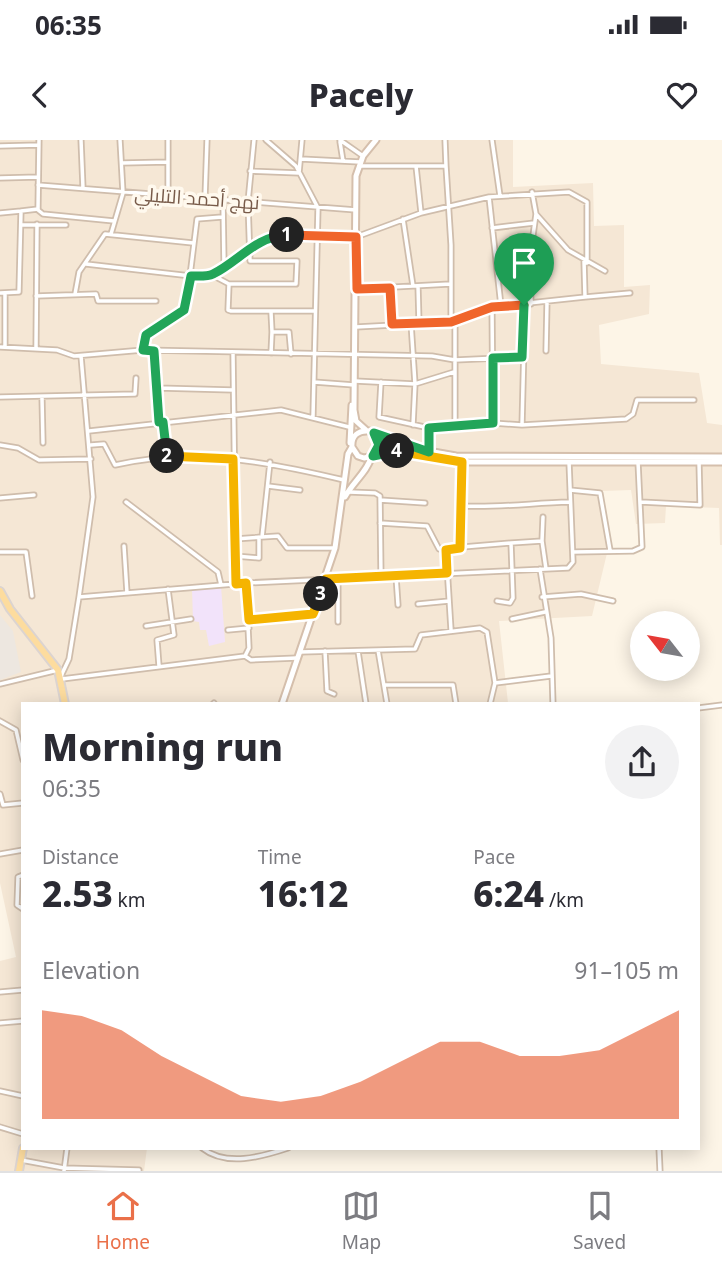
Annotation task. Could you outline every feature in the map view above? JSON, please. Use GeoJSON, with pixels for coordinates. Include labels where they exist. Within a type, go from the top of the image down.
{"type":"FeatureCollection","features":[{"type":"Feature","properties":{"kind":"main road"},"geometry":{"type":"LineString","coordinates":[[0,591],[10,609],[60,675],[65,702]]}},
{"type":"Feature","properties":{"kind":"main road"},"geometry":{"type":"LineString","coordinates":[[19,1171],[23,1150]]}},
{"type":"Feature","properties":{"kind":"street"},"geometry":{"type":"LineString","coordinates":[[15,140],[16,146]]}},
{"type":"Feature","properties":{"kind":"street"},"geometry":{"type":"LineString","coordinates":[[81,140],[83,188]]}},
{"type":"Feature","properties":{"kind":"street"},"geometry":{"type":"LineString","coordinates":[[110,234],[123,193],[120,140]]}},
{"type":"Feature","properties":{"kind":"street"},"geometry":{"type":"LineString","coordinates":[[168,140],[168,196]]}},
{"type":"Feature","properties":{"kind":"street"},"geometry":{"type":"LineString","coordinates":[[205,198],[207,140]]}},
{"type":"Feature","properties":{"kind":"street"},"geometry":{"type":"LineString","coordinates":[[86,264],[191,276],[212,275],[229,284],[295,285],[298,282],[297,261],[251,263],[247,250],[254,140]]}},
{"type":"Feature","properties":{"kind":"street"},"geometry":{"type":"LineString","coordinates":[[266,140],[285,153],[317,208],[313,416]]}},
{"type":"Feature","properties":{"kind":"street"},"geometry":{"type":"LineString","coordinates":[[299,173],[302,140]]}},
{"type":"Feature","properties":{"kind":"street"},"geometry":{"type":"LineString","coordinates":[[376,140],[361,161],[356,209],[356,419],[366,430],[429,452],[463,457],[561,460]]}},
{"type":"Feature","properties":{"kind":"street"},"geometry":{"type":"LineString","coordinates":[[445,140],[456,427]]}},
{"type":"Feature","properties":{"kind":"street"},"geometry":{"type":"LineString","coordinates":[[492,140],[500,195]]}},
{"type":"Feature","properties":{"kind":"street"},"geometry":{"type":"LineString","coordinates":[[342,141],[343,160]]}},
{"type":"Feature","properties":{"kind":"street"},"geometry":{"type":"LineString","coordinates":[[342,141],[361,161]]}},
{"type":"Feature","properties":{"kind":"street"},"geometry":{"type":"LineString","coordinates":[[0,146],[39,142],[38,209],[41,213],[114,221]]}},
{"type":"Feature","properties":{"kind":"street"},"geometry":{"type":"LineString","coordinates":[[300,159],[446,166]]}},
{"type":"Feature","properties":{"kind":"street"},"geometry":{"type":"LineString","coordinates":[[122,163],[168,162]]}},
{"type":"Feature","properties":{"kind":"street"},"geometry":{"type":"LineString","coordinates":[[415,166],[421,213]]}},
{"type":"Feature","properties":{"kind":"street"},"geometry":{"type":"LineString","coordinates":[[250,171],[299,173]]}},
{"type":"Feature","properties":{"kind":"street"},"geometry":{"type":"LineString","coordinates":[[0,178],[38,177]]}},
{"type":"Feature","properties":{"kind":"street","name":"نهج أحمد التليلي"},"geometry":{"type":"LineString","coordinates":[[38,185],[356,209]]}},
{"type":"Feature","properties":{"kind":"street"},"geometry":{"type":"LineString","coordinates":[[531,304],[529,265],[536,214],[532,192]]}},
{"type":"Feature","properties":{"kind":"street"},"geometry":{"type":"LineString","coordinates":[[212,275],[247,250],[279,235],[356,237],[448,205],[500,195],[569,192],[587,202],[584,297]]}},
{"type":"Feature","properties":{"kind":"street"},"geometry":{"type":"LineString","coordinates":[[489,197],[501,306]]}},
{"type":"Feature","properties":{"kind":"street"},"geometry":{"type":"LineString","coordinates":[[223,201],[224,265]]}},
{"type":"Feature","properties":{"kind":"street"},"geometry":{"type":"LineString","coordinates":[[0,214],[38,209]]}},
{"type":"Feature","properties":{"kind":"street"},"geometry":{"type":"LineString","coordinates":[[21,211],[19,292],[2,293],[3,347],[81,356],[143,350],[413,358],[432,356],[455,360],[522,357]]}},
{"type":"Feature","properties":{"kind":"street"},"geometry":{"type":"LineString","coordinates":[[536,214],[564,246],[586,262],[605,271]]}},
{"type":"Feature","properties":{"kind":"street"},"geometry":{"type":"LineString","coordinates":[[143,350],[147,333],[186,309],[197,219],[222,217]]}},
{"type":"Feature","properties":{"kind":"street"},"geometry":{"type":"LineString","coordinates":[[403,219],[416,286],[419,323]]}},
{"type":"Feature","properties":{"kind":"street"},"geometry":{"type":"LineString","coordinates":[[492,228],[534,223]]}},
{"type":"Feature","properties":{"kind":"street"},"geometry":{"type":"LineString","coordinates":[[36,349],[37,224]]}},
{"type":"Feature","properties":{"kind":"street"},"geometry":{"type":"LineString","coordinates":[[21,225],[66,225]]}},
{"type":"Feature","properties":{"kind":"street"},"geometry":{"type":"LineString","coordinates":[[75,294],[76,278],[101,237],[110,234],[193,243]]}},
{"type":"Feature","properties":{"kind":"street"},"geometry":{"type":"LineString","coordinates":[[229,284],[229,311],[315,311]]}},
{"type":"Feature","properties":{"kind":"street"},"geometry":{"type":"LineString","coordinates":[[357,289],[450,284]]}},
{"type":"Feature","properties":{"kind":"street"},"geometry":{"type":"LineString","coordinates":[[390,288],[392,324]]}},
{"type":"Feature","properties":{"kind":"street"},"geometry":{"type":"LineString","coordinates":[[356,327],[453,321],[492,307],[629,293]]}},
{"type":"Feature","properties":{"kind":"street"},"geometry":{"type":"LineString","coordinates":[[36,296],[96,294],[98,301],[156,301]]}},
{"type":"Feature","properties":{"kind":"street"},"geometry":{"type":"LineString","coordinates":[[546,351],[547,302]]}},
{"type":"Feature","properties":{"kind":"street"},"geometry":{"type":"LineString","coordinates":[[522,425],[524,305]]}},
{"type":"Feature","properties":{"kind":"street"},"geometry":{"type":"LineString","coordinates":[[492,307],[493,423]]}},
{"type":"Feature","properties":{"kind":"street"},"geometry":{"type":"LineString","coordinates":[[271,312],[271,353]]}},
{"type":"Feature","properties":{"kind":"street"},"geometry":{"type":"LineString","coordinates":[[411,323],[415,384],[413,425]]}},
{"type":"Feature","properties":{"kind":"street"},"geometry":{"type":"LineString","coordinates":[[272,332],[289,332],[291,354]]}},
{"type":"Feature","properties":{"kind":"street"},"geometry":{"type":"LineString","coordinates":[[154,351],[167,457]]}},
{"type":"Feature","properties":{"kind":"street"},"geometry":{"type":"LineString","coordinates":[[233,353],[236,584]]}},
{"type":"Feature","properties":{"kind":"street"},"geometry":{"type":"LineString","coordinates":[[60,675],[69,659],[93,497],[91,445],[83,397],[81,356]]}},
{"type":"Feature","properties":{"kind":"street"},"geometry":{"type":"LineString","coordinates":[[314,382],[415,384],[454,372]]}},
{"type":"Feature","properties":{"kind":"street"},"geometry":{"type":"LineString","coordinates":[[0,397],[135,394],[136,378]]}},
{"type":"Feature","properties":{"kind":"street"},"geometry":{"type":"LineString","coordinates":[[381,382],[379,417],[429,428],[626,419],[633,414],[637,400],[694,400]]}},
{"type":"Feature","properties":{"kind":"street"},"geometry":{"type":"LineString","coordinates":[[158,388],[233,390]]}},
{"type":"Feature","properties":{"kind":"street"},"geometry":{"type":"LineString","coordinates":[[355,395],[349,428],[352,446],[358,456],[403,450],[462,462],[722,459]]}},
{"type":"Feature","properties":{"kind":"street"},"geometry":{"type":"LineString","coordinates":[[42,398],[43,443]]}},
{"type":"Feature","properties":{"kind":"street"},"geometry":{"type":"LineString","coordinates":[[89,430],[234,412],[288,410],[349,428]]}},
{"type":"Feature","properties":{"kind":"street"},"geometry":{"type":"LineString","coordinates":[[429,428],[429,452]]}},
{"type":"Feature","properties":{"kind":"street"},"geometry":{"type":"LineString","coordinates":[[283,702],[335,548],[344,500],[348,454],[356,434],[366,430]]}},
{"type":"Feature","properties":{"kind":"street"},"geometry":{"type":"LineString","coordinates":[[344,500],[369,465],[379,445],[374,433]]}},
{"type":"Feature","properties":{"kind":"street"},"geometry":{"type":"LineString","coordinates":[[91,445],[104,444],[114,465],[167,457],[233,459],[270,463],[344,481]]}},
{"type":"Feature","properties":{"kind":"street"},"geometry":{"type":"LineString","coordinates":[[0,445],[18,448],[35,459],[91,459]]}},
{"type":"Feature","properties":{"kind":"street"},"geometry":{"type":"LineString","coordinates":[[569,460],[699,462],[722,459]]}},
{"type":"Feature","properties":{"kind":"street"},"geometry":{"type":"LineString","coordinates":[[79,597],[246,583],[511,572],[570,566],[573,552],[569,460]]}},
{"type":"Feature","properties":{"kind":"street"},"geometry":{"type":"LineString","coordinates":[[460,548],[462,462]]}},
{"type":"Feature","properties":{"kind":"street"},"geometry":{"type":"LineString","coordinates":[[573,552],[634,551],[642,547],[638,462]]}},
{"type":"Feature","properties":{"kind":"street"},"geometry":{"type":"LineString","coordinates":[[640,502],[700,505],[699,462]]}},
{"type":"Feature","properties":{"kind":"street"},"geometry":{"type":"LineString","coordinates":[[235,556],[259,558],[270,463]]}},
{"type":"Feature","properties":{"kind":"street"},"geometry":{"type":"LineString","coordinates":[[268,486],[300,490]]}},
{"type":"Feature","properties":{"kind":"street"},"geometry":{"type":"LineString","coordinates":[[569,490],[600,493],[610,550]]}},
{"type":"Feature","properties":{"kind":"street"},"geometry":{"type":"LineString","coordinates":[[348,492],[376,493],[380,499],[381,577]]}},
{"type":"Feature","properties":{"kind":"street"},"geometry":{"type":"LineString","coordinates":[[0,498],[34,495]]}},
{"type":"Feature","properties":{"kind":"street"},"geometry":{"type":"LineString","coordinates":[[380,499],[425,503]]}},
{"type":"Feature","properties":{"kind":"street"},"geometry":{"type":"LineString","coordinates":[[126,502],[218,572],[221,585]]}},
{"type":"Feature","properties":{"kind":"street"},"geometry":{"type":"LineString","coordinates":[[461,506],[506,508],[518,503],[569,502]]}},
{"type":"Feature","properties":{"kind":"street"},"geometry":{"type":"LineString","coordinates":[[543,517],[542,541],[546,569]]}},
{"type":"Feature","properties":{"kind":"street"},"geometry":{"type":"LineString","coordinates":[[380,523],[427,526],[436,547],[446,550],[542,541]]}},
{"type":"Feature","properties":{"kind":"street"},"geometry":{"type":"LineString","coordinates":[[235,539],[278,536],[285,548],[335,548]]}},
{"type":"Feature","properties":{"kind":"street"},"geometry":{"type":"LineString","coordinates":[[497,601],[512,601],[511,542]]}},
{"type":"Feature","properties":{"kind":"street"},"geometry":{"type":"LineString","coordinates":[[124,546],[127,593]]}},
{"type":"Feature","properties":{"kind":"street"},"geometry":{"type":"LineString","coordinates":[[446,550],[451,630]]}},
{"type":"Feature","properties":{"kind":"street"},"geometry":{"type":"LineString","coordinates":[[0,552],[26,552],[32,596]]}},
{"type":"Feature","properties":{"kind":"street"},"geometry":{"type":"LineString","coordinates":[[540,569],[542,597],[551,633],[553,702]]}},
{"type":"Feature","properties":{"kind":"street"},"geometry":{"type":"LineString","coordinates":[[396,576],[398,605]]}},
{"type":"Feature","properties":{"kind":"street"},"geometry":{"type":"LineString","coordinates":[[338,579],[338,622]]}},
{"type":"Feature","properties":{"kind":"street"},"geometry":{"type":"LineString","coordinates":[[245,656],[248,652],[249,628],[246,583]]}},
{"type":"Feature","properties":{"kind":"street"},"geometry":{"type":"LineString","coordinates":[[159,666],[156,642],[174,635],[169,589]]}},
{"type":"Feature","properties":{"kind":"street"},"geometry":{"type":"LineString","coordinates":[[542,597],[581,594],[613,601]]}},
{"type":"Feature","properties":{"kind":"street"},"geometry":{"type":"LineString","coordinates":[[418,604],[449,601]]}},
{"type":"Feature","properties":{"kind":"street"},"geometry":{"type":"LineString","coordinates":[[512,619],[545,612]]}},
{"type":"Feature","properties":{"kind":"street"},"geometry":{"type":"LineString","coordinates":[[249,620],[313,614]]}},
{"type":"Feature","properties":{"kind":"street"},"geometry":{"type":"LineString","coordinates":[[146,626],[191,619]]}},
{"type":"Feature","properties":{"kind":"street"},"geometry":{"type":"LineString","coordinates":[[0,684],[60,675],[245,656],[251,660],[325,651],[416,649],[421,635],[477,627],[486,630],[495,683],[490,702]]}},
{"type":"Feature","properties":{"kind":"street"},"geometry":{"type":"LineString","coordinates":[[228,630],[249,628]]}},
{"type":"Feature","properties":{"kind":"street"},"geometry":{"type":"LineString","coordinates":[[378,650],[387,702]]}},
{"type":"Feature","properties":{"kind":"street"},"geometry":{"type":"LineString","coordinates":[[325,651],[327,691],[334,694]]}},
{"type":"Feature","properties":{"kind":"street"},"geometry":{"type":"LineString","coordinates":[[358,651],[366,702]]}},
{"type":"Feature","properties":{"kind":"street"},"geometry":{"type":"LineString","coordinates":[[495,683],[552,676]]}},
{"type":"Feature","properties":{"kind":"street"},"geometry":{"type":"LineString","coordinates":[[384,685],[453,685],[456,702]]}},
{"type":"Feature","properties":{"kind":"street"},"geometry":{"type":"LineString","coordinates":[[700,708],[722,705]]}},
{"type":"Feature","properties":{"kind":"street"},"geometry":{"type":"LineString","coordinates":[[0,721],[16,730],[21,751]]}},
{"type":"Feature","properties":{"kind":"street"},"geometry":{"type":"LineString","coordinates":[[0,794],[4,805],[21,803]]}},
{"type":"Feature","properties":{"kind":"street"},"geometry":{"type":"LineString","coordinates":[[0,854],[21,850]]}},
{"type":"Feature","properties":{"kind":"street"},"geometry":{"type":"LineString","coordinates":[[21,876],[18,877],[17,905],[21,908]]}},
{"type":"Feature","properties":{"kind":"street"},"geometry":{"type":"LineString","coordinates":[[0,992],[21,990]]}},
{"type":"Feature","properties":{"kind":"street"},"geometry":{"type":"LineString","coordinates":[[0,1023],[21,1021]]}},
{"type":"Feature","properties":{"kind":"street"},"geometry":{"type":"LineString","coordinates":[[0,1091],[21,1096]]}},
{"type":"Feature","properties":{"kind":"street"},"geometry":{"type":"LineString","coordinates":[[0,1127],[21,1133]]}},
{"type":"Feature","properties":{"kind":"street"},"geometry":{"type":"LineString","coordinates":[[64,1170],[67,1150]]}},
{"type":"Feature","properties":{"kind":"street"},"geometry":{"type":"LineString","coordinates":[[206,1150],[225,1160],[280,1150]]}},
{"type":"Feature","properties":{"kind":"street"},"geometry":{"type":"LineString","coordinates":[[659,1150],[660,1171]]}},
{"type":"Feature","properties":{"kind":"street"},"geometry":{"type":"LineString","coordinates":[[21,1160],[64,1170],[139,1170]]}},
{"type":"Feature","properties":{"kind":"shaded area"},"geometry":{"type":"Polygon","coordinates":[[[0,140],[513,140],[513,187],[593,183],[594,226],[624,225],[624,287],[650,285],[649,314],[599,325],[601,364],[699,373],[707,423],[722,425],[722,545],[719,508],[666,506],[665,523],[636,524],[631,490],[602,491],[608,549],[592,616],[499,621],[508,702],[21,702],[21,1150],[147,1150],[144,1171],[0,1171],[0,961],[16,957],[0,883],[0,140]]]}},
{"type":"Feature","properties":{"kind":"shaded area"},"geometry":{"type":"Polygon","coordinates":[[[221,586],[225,642],[209,646],[206,630],[200,630],[199,622],[193,621],[192,588],[221,586]]]}},
{"type":"Feature","properties":{"kind":"shaded area"},"geometry":{"type":"Polygon","coordinates":[[[0,615],[13,631],[21,672],[0,680],[0,615]]]}},
{"type":"Feature","properties":{"kind":"route"},"geometry":{"type":"LineString","coordinates":[[279,235],[356,237],[357,289],[390,288],[392,324],[451,322],[492,307],[524,305],[522,357],[493,358],[493,423],[429,428],[429,452],[374,433],[379,445],[373,456],[381,457],[403,450],[441,460],[462,462],[460,548],[446,550],[447,573],[326,579],[313,614],[249,620],[246,583],[236,584],[233,459],[167,457],[166,435],[163,422],[159,422],[154,351],[143,350],[147,333],[186,309],[191,276],[212,275],[239,254],[279,235]]}}]}
